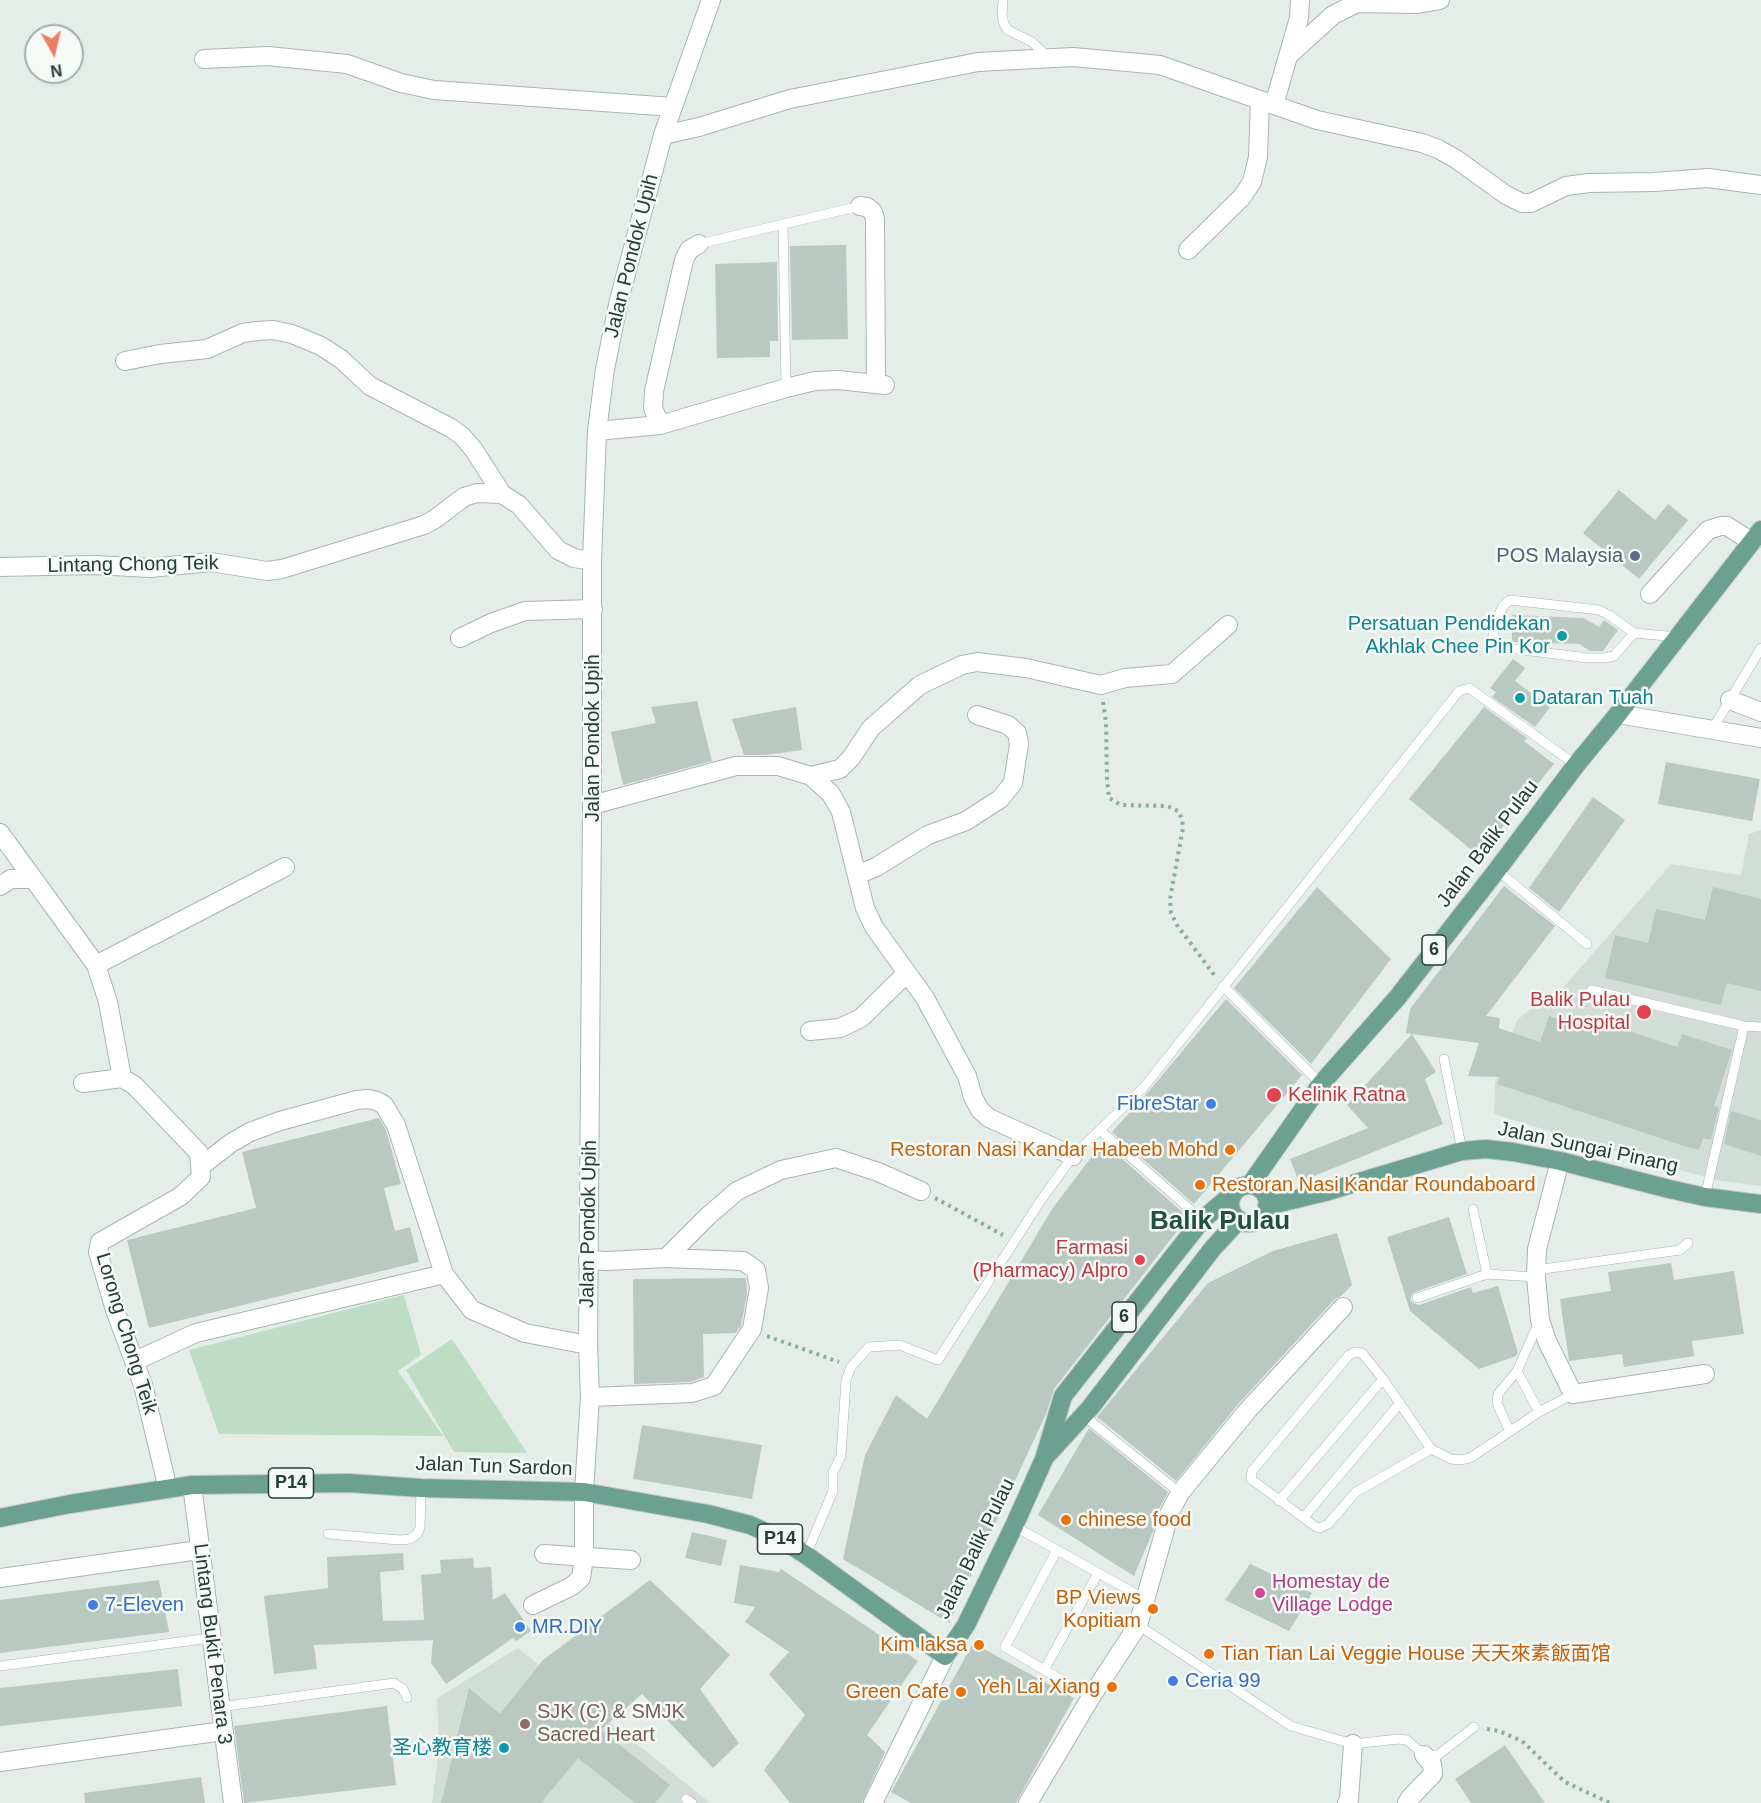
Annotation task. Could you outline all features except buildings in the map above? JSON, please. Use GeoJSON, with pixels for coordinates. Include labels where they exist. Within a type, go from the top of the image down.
{"type":"FeatureCollection","features":[{"type":"Feature","properties":{"kind":"main road","name":"Jalan Balik Pulau"},"geometry":{"type":"LineString","coordinates":[[945,1656],[966,1625],[1014,1526],[1044,1459],[1063,1396],[1202,1220],[1242,1189],[1321,1084],[1397,998],[1756,536]]}},
{"type":"Feature","properties":{"kind":"main road","name":"Jalan Sungai Pinang"},"geometry":{"type":"LineString","coordinates":[[1267,1206],[1329,1191],[1462,1151],[1486,1149],[1560,1161],[1669,1190],[1761,1204]]}},
{"type":"Feature","properties":{"kind":"main road"},"geometry":{"type":"LineString","coordinates":[[1256,1186],[1265,1194],[1266,1212],[1257,1220],[1245,1222],[1239,1220],[1231,1211],[1231,1198],[1242,1189],[1256,1186]]}},
{"type":"Feature","properties":{"kind":"main road","name":"Jalan Balik Pulau"},"geometry":{"type":"LineString","coordinates":[[1044,1459],[1083,1415],[1213,1248],[1239,1220]]}},
{"type":"Feature","properties":{"kind":"main road","name":"Jalan Tun Sardon"},"geometry":{"type":"LineString","coordinates":[[0,1518],[192,1485],[349,1483],[421,1488],[584,1492],[708,1514],[750,1525],[781,1539],[945,1656]]}},
{"type":"Feature","properties":{"kind":"street","name":"Jalan Pondok Upih"},"geometry":{"type":"LineString","coordinates":[[533,1605],[572,1587],[581,1578],[584,1557],[584,1492],[590,1397],[588,1260],[592,561],[597,431],[605,369],[619,300],[663,135],[711,0]]}},
{"type":"Feature","properties":{"kind":"street"},"geometry":{"type":"LineString","coordinates":[[1188,250],[1242,197],[1252,182],[1267,102],[1288,56],[1299,18],[1300,0]]}},
{"type":"Feature","properties":{"kind":"street"},"geometry":{"type":"LineString","coordinates":[[1288,56],[1333,15],[1357,3],[1418,4],[1440,0]]}},
{"type":"Feature","properties":{"kind":"street"},"geometry":{"type":"LineString","coordinates":[[204,59],[268,56],[290,58],[347,64],[401,83],[434,90],[673,107]]}},
{"type":"Feature","properties":{"kind":"street"},"geometry":{"type":"LineString","coordinates":[[663,135],[699,127],[789,99],[978,62],[1073,57],[1160,66],[1317,120],[1422,143],[1456,159],[1506,195],[1522,203],[1531,203],[1566,186],[1589,183],[1654,183],[1708,178],[1761,185]]}},
{"type":"Feature","properties":{"kind":"street"},"geometry":{"type":"LineString","coordinates":[[597,431],[660,425],[786,387],[815,381],[838,380],[881,384],[875,219],[873,212],[867,207],[860,206]]}},
{"type":"Feature","properties":{"kind":"street"},"geometry":{"type":"LineString","coordinates":[[660,425],[653,408],[654,391],[684,260],[689,250],[699,244]]}},
{"type":"Feature","properties":{"kind":"street"},"geometry":{"type":"LineString","coordinates":[[125,361],[160,354],[207,349],[243,333],[257,331],[273,330],[292,334],[321,346],[341,359],[370,386],[462,436],[474,450],[502,494],[519,506],[558,550],[574,558],[592,561]]}},
{"type":"Feature","properties":{"kind":"street","name":"Lintang Chong Teik"},"geometry":{"type":"LineString","coordinates":[[0,567],[95,565],[150,568],[211,562],[267,571],[282,569],[424,525],[465,497],[477,493],[502,494]]}},
{"type":"Feature","properties":{"kind":"street"},"geometry":{"type":"LineString","coordinates":[[1650,594],[1708,530],[1727,526],[1756,536]]}},
{"type":"Feature","properties":{"kind":"street"},"geometry":{"type":"LineString","coordinates":[[460,638],[491,623],[525,611],[593,609]]}},
{"type":"Feature","properties":{"kind":"street"},"geometry":{"type":"LineString","coordinates":[[811,776],[840,769],[851,759],[871,728],[920,685],[962,664],[977,662],[1026,668],[1101,685],[1125,678],[1172,674],[1228,625]]}},
{"type":"Feature","properties":{"kind":"street"},"geometry":{"type":"LineString","coordinates":[[1730,699],[1761,712]]}},
{"type":"Feature","properties":{"kind":"street"},"geometry":{"type":"LineString","coordinates":[[1618,714],[1761,738]]}},
{"type":"Feature","properties":{"kind":"street"},"geometry":{"type":"LineString","coordinates":[[857,875],[876,867],[928,835],[966,821],[1000,799],[1013,783],[1019,744],[1017,733],[1008,725],[977,715]]}},
{"type":"Feature","properties":{"kind":"street"},"geometry":{"type":"LineString","coordinates":[[592,805],[736,766],[778,766],[811,776],[831,794],[841,812],[865,908],[874,927],[925,998],[967,1076],[980,1110],[989,1118],[1073,1156]]}},
{"type":"Feature","properties":{"kind":"street"},"geometry":{"type":"LineString","coordinates":[[0,832],[96,965],[108,1002],[122,1078]]}},
{"type":"Feature","properties":{"kind":"street"},"geometry":{"type":"LineString","coordinates":[[96,965],[285,867]]}},
{"type":"Feature","properties":{"kind":"street"},"geometry":{"type":"LineString","coordinates":[[0,886],[11,879],[33,879]]}},
{"type":"Feature","properties":{"kind":"street"},"geometry":{"type":"LineString","coordinates":[[810,1031],[840,1028],[861,1018],[906,974]]}},
{"type":"Feature","properties":{"kind":"street"},"geometry":{"type":"LineString","coordinates":[[83,1083],[122,1078],[134,1085],[199,1153],[200,1167]]}},
{"type":"Feature","properties":{"kind":"street"},"geometry":{"type":"LineString","coordinates":[[200,1167],[231,1143],[260,1128],[357,1100],[377,1101],[384,1105],[396,1125],[444,1274],[472,1310],[525,1333],[588,1345]]}},
{"type":"Feature","properties":{"kind":"street"},"geometry":{"type":"LineString","coordinates":[[666,1258],[737,1191],[781,1170],[836,1158],[878,1172],[921,1191]]}},
{"type":"Feature","properties":{"kind":"street"},"geometry":{"type":"LineString","coordinates":[[1560,1161],[1537,1249],[1536,1274],[1540,1320],[1547,1341],[1573,1394],[1705,1374]]}},
{"type":"Feature","properties":{"kind":"street","name":"Lorong Chong Teik"},"geometry":{"type":"LineString","coordinates":[[168,1488],[150,1409],[135,1361],[115,1310],[98,1251],[100,1242],[181,1196],[201,1177],[200,1167]]}},
{"type":"Feature","properties":{"kind":"street"},"geometry":{"type":"LineString","coordinates":[[588,1260],[666,1258],[742,1262],[756,1270],[759,1288],[752,1329],[714,1386],[692,1393],[590,1397]]}},
{"type":"Feature","properties":{"kind":"street"},"geometry":{"type":"LineString","coordinates":[[135,1361],[196,1333],[444,1274]]}},
{"type":"Feature","properties":{"kind":"street"},"geometry":{"type":"LineString","coordinates":[[1028,1803],[1091,1697],[1138,1625],[1170,1512],[1180,1493],[1248,1410],[1343,1307]]}},
{"type":"Feature","properties":{"kind":"street","name":"Lintang Bukit Penara 3"},"geometry":{"type":"LineString","coordinates":[[192,1485],[233,1803]]}},
{"type":"Feature","properties":{"kind":"street"},"geometry":{"type":"LineString","coordinates":[[0,1578],[199,1550]]}},
{"type":"Feature","properties":{"kind":"street"},"geometry":{"type":"LineString","coordinates":[[544,1554],[631,1560]]}},
{"type":"Feature","properties":{"kind":"street"},"geometry":{"type":"LineString","coordinates":[[873,1803],[945,1656]]}},
{"type":"Feature","properties":{"kind":"street"},"geometry":{"type":"LineString","coordinates":[[0,1762],[223,1731]]}},
{"type":"Feature","properties":{"kind":"street"},"geometry":{"type":"LineString","coordinates":[[1347,1803],[1353,1744]]}},
{"type":"Feature","properties":{"kind":"street"},"geometry":{"type":"LineString","coordinates":[[1407,1803],[1433,1774],[1432,1764],[1425,1755]]}},
{"type":"Feature","properties":{"kind":"lane"},"geometry":{"type":"LineString","coordinates":[[1003,0],[1002,15],[1008,30],[1032,42],[1049,58]]}},
{"type":"Feature","properties":{"kind":"lane"},"geometry":{"type":"LineString","coordinates":[[699,244],[860,206]]}},
{"type":"Feature","properties":{"kind":"lane"},"geometry":{"type":"LineString","coordinates":[[783,225],[786,387]]}},
{"type":"Feature","properties":{"kind":"lane"},"geometry":{"type":"LineString","coordinates":[[1634,633],[1614,656],[1604,658],[1499,647],[1493,636],[1495,622],[1503,606],[1510,600],[1599,610],[1610,615],[1634,633],[1678,637]]}},
{"type":"Feature","properties":{"kind":"lane"},"geometry":{"type":"LineString","coordinates":[[1712,730],[1761,648]]}},
{"type":"Feature","properties":{"kind":"lane"},"geometry":{"type":"LineString","coordinates":[[806,1555],[833,1491],[833,1473],[841,1456],[846,1380],[851,1367],[868,1347],[900,1345],[938,1360],[1041,1200],[1073,1156],[1144,1087],[1459,691],[1469,688],[1576,765]]}},
{"type":"Feature","properties":{"kind":"lane"},"geometry":{"type":"LineString","coordinates":[[1497,870],[1587,944]]}},
{"type":"Feature","properties":{"kind":"lane"},"geometry":{"type":"LineString","coordinates":[[1223,986],[1321,1084]]}},
{"type":"Feature","properties":{"kind":"lane"},"geometry":{"type":"LineString","coordinates":[[1592,990],[1744,1026],[1761,1027]]}},
{"type":"Feature","properties":{"kind":"lane"},"geometry":{"type":"LineString","coordinates":[[1705,1197],[1744,1026]]}},
{"type":"Feature","properties":{"kind":"lane"},"geometry":{"type":"LineString","coordinates":[[1444,1059],[1462,1151]]}},
{"type":"Feature","properties":{"kind":"lane"},"geometry":{"type":"LineString","coordinates":[[1100,1130],[1202,1220]]}},
{"type":"Feature","properties":{"kind":"lane"},"geometry":{"type":"LineString","coordinates":[[1473,1209],[1487,1274]]}},
{"type":"Feature","properties":{"kind":"lane"},"geometry":{"type":"LineString","coordinates":[[1417,1298],[1487,1274],[1536,1274],[1680,1250],[1688,1243]]}},
{"type":"Feature","properties":{"kind":"lane"},"geometry":{"type":"LineString","coordinates":[[1510,1431],[1497,1403],[1497,1398],[1517,1371],[1540,1320]]}},
{"type":"Feature","properties":{"kind":"lane"},"geometry":{"type":"LineString","coordinates":[[1431,1449],[1356,1492],[1324,1527],[1316,1527],[1251,1479],[1252,1471],[1349,1354],[1362,1353],[1383,1379],[1431,1449],[1451,1459],[1470,1458],[1539,1412],[1573,1394]]}},
{"type":"Feature","properties":{"kind":"lane"},"geometry":{"type":"LineString","coordinates":[[1517,1371],[1539,1412]]}},
{"type":"Feature","properties":{"kind":"lane"},"geometry":{"type":"LineString","coordinates":[[1279,1501],[1383,1379]]}},
{"type":"Feature","properties":{"kind":"lane"},"geometry":{"type":"LineString","coordinates":[[1304,1517],[1400,1403]]}},
{"type":"Feature","properties":{"kind":"lane"},"geometry":{"type":"LineString","coordinates":[[1083,1415],[1180,1493]]}},
{"type":"Feature","properties":{"kind":"lane"},"geometry":{"type":"LineString","coordinates":[[328,1534],[410,1539],[417,1534],[420,1528],[421,1488]]}},
{"type":"Feature","properties":{"kind":"lane"},"geometry":{"type":"LineString","coordinates":[[1014,1526],[1145,1599]]}},
{"type":"Feature","properties":{"kind":"lane"},"geometry":{"type":"LineString","coordinates":[[1057,1550],[1005,1647],[1091,1697]]}},
{"type":"Feature","properties":{"kind":"lane"},"geometry":{"type":"LineString","coordinates":[[1044,1670],[1098,1573]]}},
{"type":"Feature","properties":{"kind":"lane"},"geometry":{"type":"LineString","coordinates":[[1138,1625],[1291,1726],[1353,1744],[1407,1740],[1425,1755],[1438,1755],[1474,1727]]}},
{"type":"Feature","properties":{"kind":"lane"},"geometry":{"type":"LineString","coordinates":[[0,1666],[210,1638]]}},
{"type":"Feature","properties":{"kind":"lane"},"geometry":{"type":"LineString","coordinates":[[220,1707],[394,1683],[403,1689],[407,1698]]}},
{"type":"Feature","properties":{"kind":"path"},"geometry":{"type":"LineString","coordinates":[[1101,685],[1106,722],[1109,798],[1121,805],[1167,806],[1178,812],[1183,828],[1170,899],[1171,913],[1177,925],[1223,986]]}},
{"type":"Feature","properties":{"kind":"path"},"geometry":{"type":"LineString","coordinates":[[921,1191],[1014,1241]]}},
{"type":"Feature","properties":{"kind":"path"},"geometry":{"type":"LineString","coordinates":[[752,1329],[788,1345],[851,1367]]}},
{"type":"Feature","properties":{"kind":"path"},"geometry":{"type":"LineString","coordinates":[[1474,1727],[1499,1731],[1522,1741],[1564,1782],[1610,1803]]}},
{"type":"Feature","properties":{"kind":"shaded area","name":"Balik Pulau Hospital"},"geometry":{"type":"Polygon","coordinates":[[[1761,830],[1761,1186],[1721,1181],[1649,1162],[1494,1114],[1495,1083],[1517,1020],[1540,1002],[1548,1005],[1671,864],[1741,875],[1749,834],[1761,830]]]}},
{"type":"Feature","properties":{"kind":"shaded area","name":"SJK (C) & SMJK Sacred Heart"},"geometry":{"type":"Polygon","coordinates":[[[518,1648],[710,1803],[432,1803],[439,1751],[437,1698],[518,1648]]]}},
{"type":"Feature","properties":{"kind":"green space"},"geometry":{"type":"Polygon","coordinates":[[[404,1295],[421,1355],[398,1371],[443,1436],[219,1434],[189,1350],[404,1295]]]}},
{"type":"Feature","properties":{"kind":"green space"},"geometry":{"type":"Polygon","coordinates":[[[452,1339],[527,1453],[454,1452],[406,1370],[452,1339]]]}},
{"type":"Feature","properties":{"kind":"place","name":"POS Malaysia"},"geometry":{"type":"Point","coordinates":[1635,556]}},
{"type":"Feature","properties":{"kind":"place","name":"Persatuan Pendidekan Akhlak Chee Pin Kor"},"geometry":{"type":"Point","coordinates":[1562,636]}},
{"type":"Feature","properties":{"kind":"place","name":"Dataran Tuah"},"geometry":{"type":"Point","coordinates":[1520,698]}},
{"type":"Feature","properties":{"kind":"place","name":"Balik Pulau Hospital"},"geometry":{"type":"Point","coordinates":[1644,1012]}},
{"type":"Feature","properties":{"kind":"place","name":"Kelinik Ratna"},"geometry":{"type":"Point","coordinates":[1274,1095]}},
{"type":"Feature","properties":{"kind":"place","name":"FibreStar"},"geometry":{"type":"Point","coordinates":[1211,1104]}},
{"type":"Feature","properties":{"kind":"place","name":"Restoran Nasi Kandar Habeeb Mohd"},"geometry":{"type":"Point","coordinates":[1230,1150]}},
{"type":"Feature","properties":{"kind":"place","name":"Restoran Nasi Kandar Roundaboard"},"geometry":{"type":"Point","coordinates":[1200,1185]}},
{"type":"Feature","properties":{"kind":"place","name":"Farmasi (Pharmacy) Alpro"},"geometry":{"type":"Point","coordinates":[1140,1260]}},
{"type":"Feature","properties":{"kind":"place","name":"chinese food"},"geometry":{"type":"Point","coordinates":[1066,1520]}},
{"type":"Feature","properties":{"kind":"place","name":"Homestay de Village Lodge"},"geometry":{"type":"Point","coordinates":[1260,1593]}},
{"type":"Feature","properties":{"kind":"place","name":"7-Eleven"},"geometry":{"type":"Point","coordinates":[93,1605]}},
{"type":"Feature","properties":{"kind":"place","name":"BP Views Kopitiam"},"geometry":{"type":"Point","coordinates":[1153,1609]}},
{"type":"Feature","properties":{"kind":"place","name":"MR.DIY"},"geometry":{"type":"Point","coordinates":[520,1627]}},
{"type":"Feature","properties":{"kind":"place","name":"Kim laksa"},"geometry":{"type":"Point","coordinates":[979,1645]}},
{"type":"Feature","properties":{"kind":"place","name":"Tian Tian Lai Veggie House 天天來素飯面馆"},"geometry":{"type":"Point","coordinates":[1209,1654]}},
{"type":"Feature","properties":{"kind":"place","name":"Ceria 99"},"geometry":{"type":"Point","coordinates":[1173,1681]}},
{"type":"Feature","properties":{"kind":"place","name":"Yeh Lai Xiang"},"geometry":{"type":"Point","coordinates":[1112,1687]}},
{"type":"Feature","properties":{"kind":"place","name":"Green Cafe"},"geometry":{"type":"Point","coordinates":[961,1692]}},
{"type":"Feature","properties":{"kind":"place","name":"SJK (C) & SMJK Sacred Heart"},"geometry":{"type":"Point","coordinates":[525,1724]}},
{"type":"Feature","properties":{"kind":"place","name":"圣心教育楼"},"geometry":{"type":"Point","coordinates":[504,1748]}},
{"type":"Feature","properties":{"kind":"district","name":"Balik Pulau"},"geometry":{"type":"Point","coordinates":[1220,1222]}}]}
